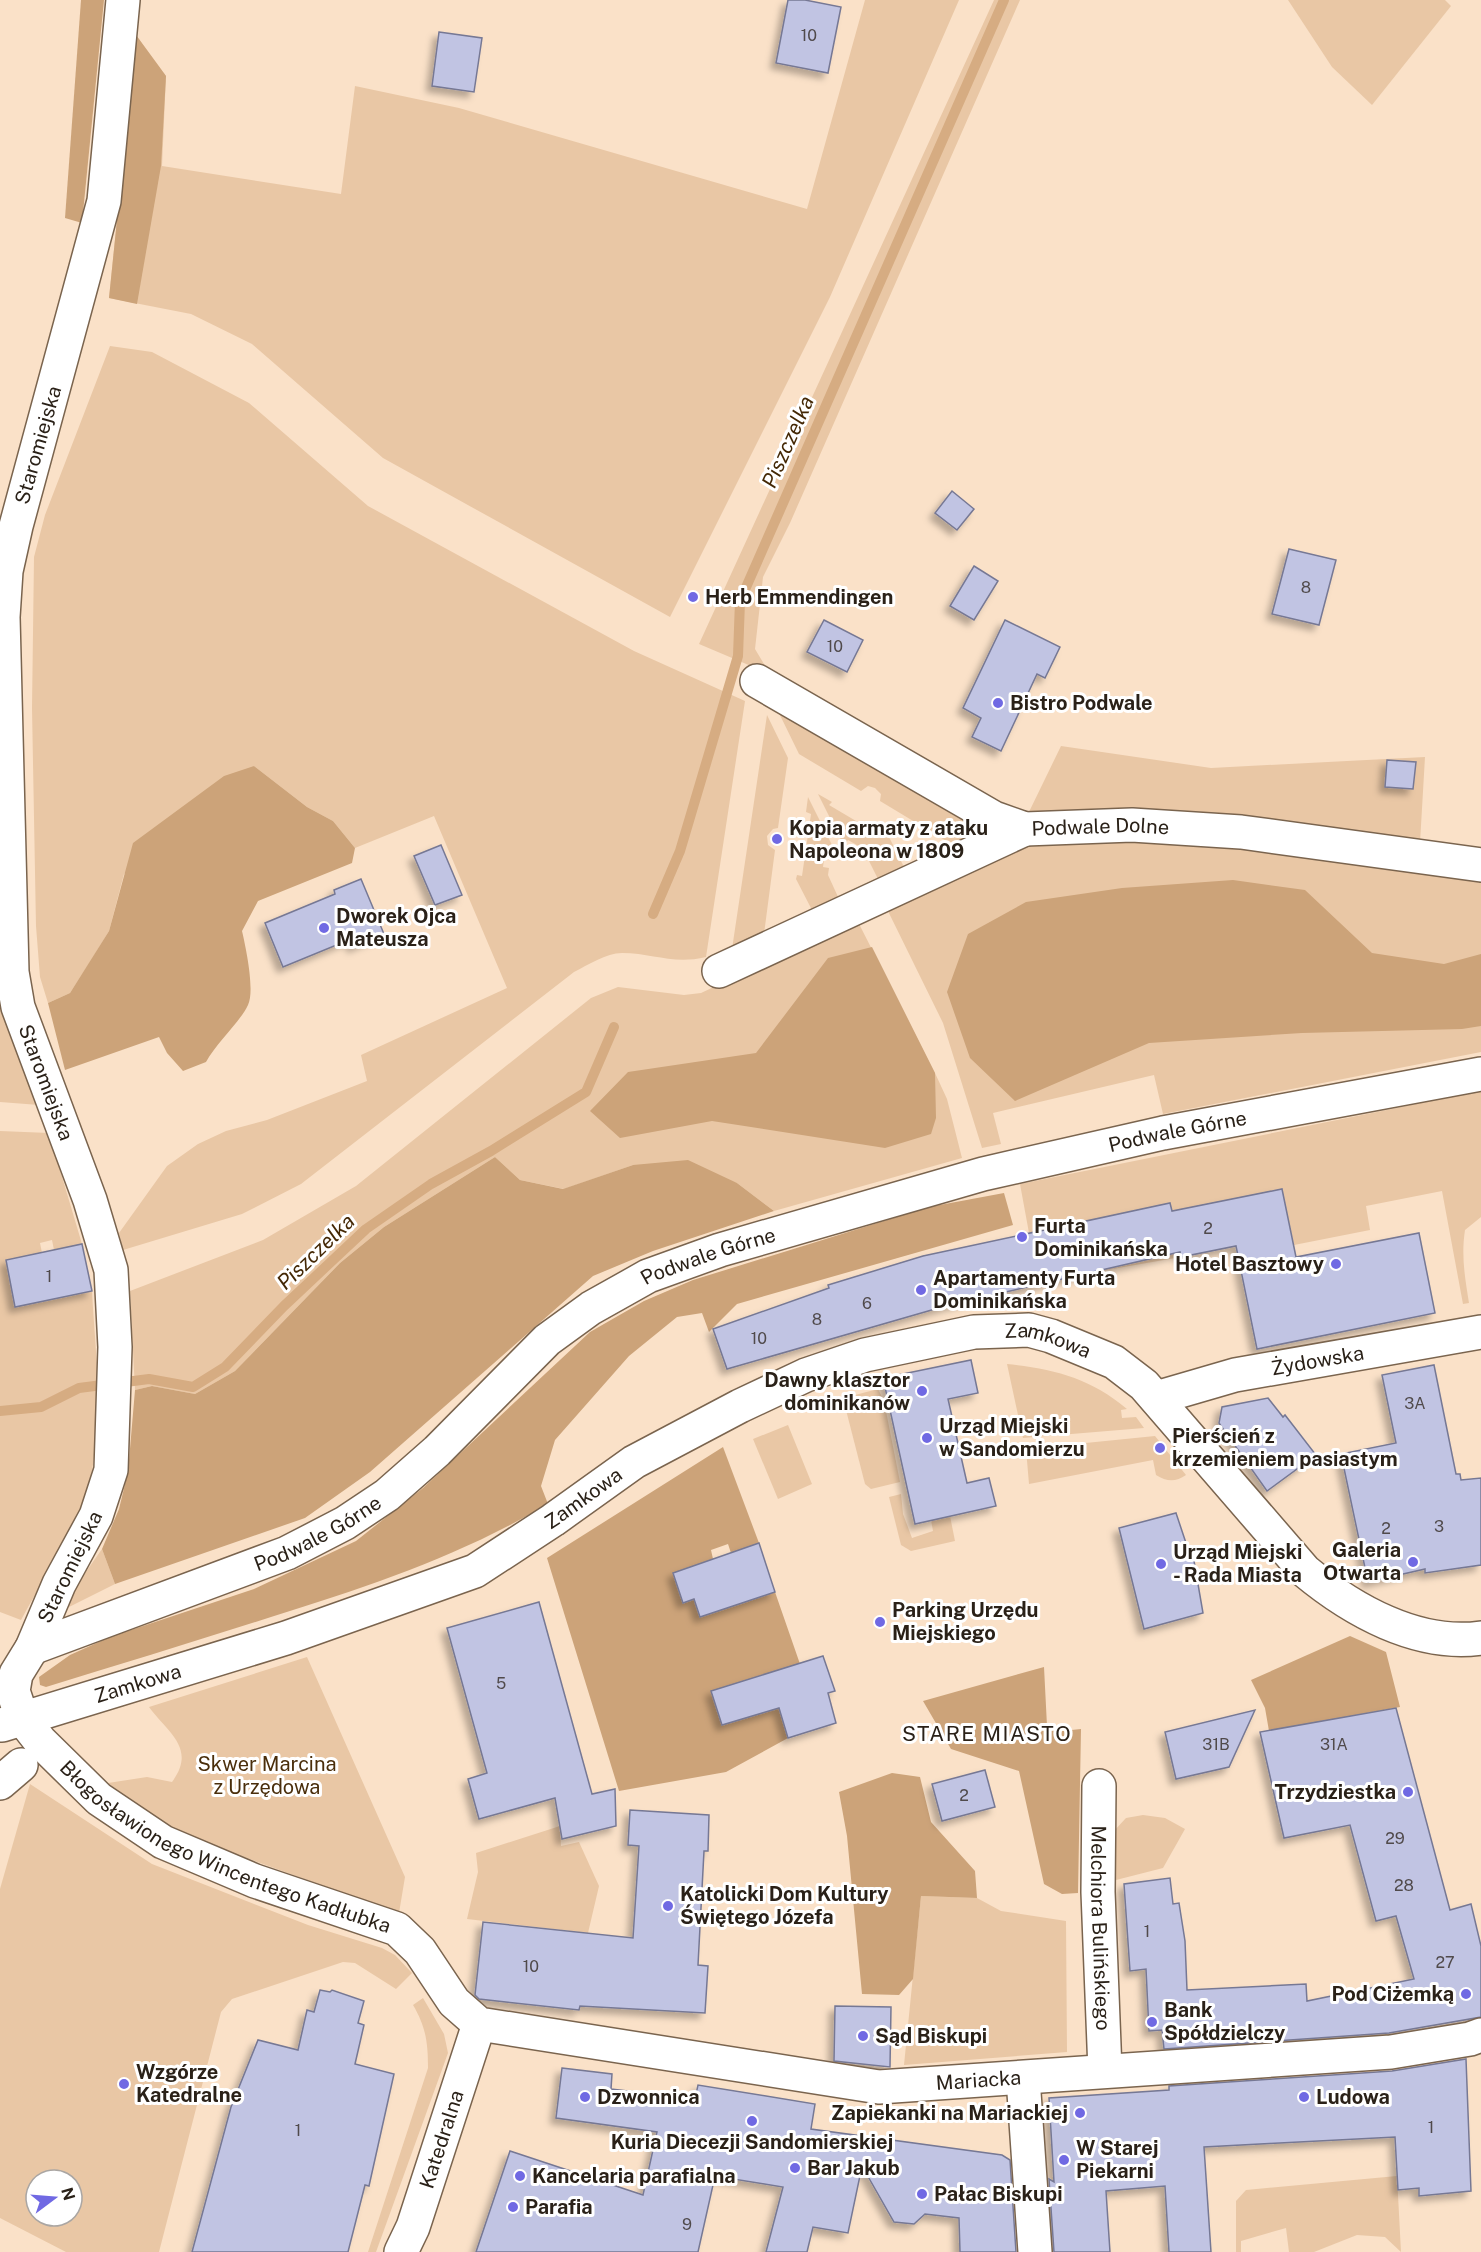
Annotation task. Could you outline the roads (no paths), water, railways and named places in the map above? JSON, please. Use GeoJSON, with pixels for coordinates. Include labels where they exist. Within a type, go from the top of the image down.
{"type":"FeatureCollection","features":[{"type":"Feature","properties":{"kind":"street","name":"Staromiejska"},"geometry":{"type":"LineString","coordinates":[[11,1722],[16,1674],[32,1648],[59,1584],[96,1516],[111,1470],[115,1407],[115,1347],[111,1270],[87,1190],[18,1007],[12,972],[3,617],[6,570],[16,526],[104,201],[123,0]]}},
{"type":"Feature","properties":{"kind":"street","name":"Podwale Dolne"},"geometry":{"type":"LineString","coordinates":[[757,681],[994,818],[1025,829],[1132,825],[1241,832],[1481,865]]}},
{"type":"Feature","properties":{"kind":"street"},"geometry":{"type":"LineString","coordinates":[[719,971],[1025,829]]}},
{"type":"Feature","properties":{"kind":"street","name":"Podwale Górne"},"geometry":{"type":"LineString","coordinates":[[32,1648],[287,1553],[345,1522],[387,1495],[437,1451],[547,1340],[591,1308],[648,1276],[720,1250],[983,1174],[1163,1133],[1481,1074]]}},
{"type":"Feature","properties":{"kind":"street","name":"Zamkowa"},"geometry":{"type":"LineString","coordinates":[[11,1722],[286,1638],[475,1571],[553,1520],[634,1462],[740,1406],[806,1375],[866,1355],[974,1332],[1029,1330],[1051,1336],[1114,1362],[1156,1398],[1305,1571],[1327,1590],[1362,1612],[1402,1629],[1480,1644]]}},
{"type":"Feature","properties":{"kind":"street","name":"Żydowska"},"geometry":{"type":"LineString","coordinates":[[1156,1398],[1234,1375],[1481,1332]]}},
{"type":"Feature","properties":{"kind":"street","name":"Błogosławionego Wincentego Kadłubka"},"geometry":{"type":"LineString","coordinates":[[11,1722],[40,1741],[99,1799],[163,1842],[255,1881],[397,1929],[420,1951],[454,2002],[479,2024]]}},
{"type":"Feature","properties":{"kind":"street","name":"Melchiora Bulińskiego"},"geometry":{"type":"LineString","coordinates":[[1099,1786],[1098,1892],[1105,2071]]}},
{"type":"Feature","properties":{"kind":"street","name":"Mariacka"},"geometry":{"type":"LineString","coordinates":[[479,2024],[879,2087],[1391,2052],[1470,2039],[1481,2035]]}},
{"type":"Feature","properties":{"kind":"street","name":"Katedralna"},"geometry":{"type":"LineString","coordinates":[[401,2252],[413,2227],[479,2024]]}},
{"type":"Feature","properties":{"kind":"street"},"geometry":{"type":"LineString","coordinates":[[1023,2078],[1035,2252]]}},
{"type":"Feature","properties":{"kind":"waterway","name":"Piszczelka"},"geometry":{"type":"LineString","coordinates":[[653,914],[680,851],[738,656],[740,601],[1004,0]]}},
{"type":"Feature","properties":{"kind":"waterway","name":"Piszczelka"},"geometry":{"type":"LineString","coordinates":[[0,1411],[41,1407],[79,1388],[149,1379],[193,1387],[225,1367],[284,1306],[366,1229],[431,1184],[491,1151],[586,1092],[614,1027]]}},
{"type":"Feature","properties":{"kind":"place","name":"Herb Emmendingen"},"geometry":{"type":"Point","coordinates":[693,597]}},
{"type":"Feature","properties":{"kind":"place","name":"Bistro Podwale"},"geometry":{"type":"Point","coordinates":[998,703]}},
{"type":"Feature","properties":{"kind":"place","name":"Kopia armaty z ataku Napoleona w 1809"},"geometry":{"type":"Point","coordinates":[777,839]}},
{"type":"Feature","properties":{"kind":"place","name":"Dworek Ojca Mateusza"},"geometry":{"type":"Point","coordinates":[324,928]}},
{"type":"Feature","properties":{"kind":"place","name":"Furta Dominikańska"},"geometry":{"type":"Point","coordinates":[1022,1237]}},
{"type":"Feature","properties":{"kind":"place","name":"Hotel Basztowy"},"geometry":{"type":"Point","coordinates":[1336,1264]}},
{"type":"Feature","properties":{"kind":"place","name":"Apartamenty Furta Dominikańska"},"geometry":{"type":"Point","coordinates":[921,1290]}},
{"type":"Feature","properties":{"kind":"place","name":"Dawny klasztor dominikanów"},"geometry":{"type":"Point","coordinates":[922,1391]}},
{"type":"Feature","properties":{"kind":"place","name":"Urząd Miejski w Sandomierzu"},"geometry":{"type":"Point","coordinates":[927,1438]}},
{"type":"Feature","properties":{"kind":"place","name":"Pierścień z krzemieniem pasiastym"},"geometry":{"type":"Point","coordinates":[1160,1448]}},
{"type":"Feature","properties":{"kind":"place","name":"Galeria Otwarta"},"geometry":{"type":"Point","coordinates":[1413,1562]}},
{"type":"Feature","properties":{"kind":"place","name":"Urząd Miejski - Rada Miasta"},"geometry":{"type":"Point","coordinates":[1161,1564]}},
{"type":"Feature","properties":{"kind":"place","name":"Parking Urzędu Miejskiego"},"geometry":{"type":"Point","coordinates":[880,1622]}},
{"type":"Feature","properties":{"kind":"place","name":"Trzydziestka"},"geometry":{"type":"Point","coordinates":[1408,1792]}},
{"type":"Feature","properties":{"kind":"place","name":"Katolicki Dom Kultury Świętego Józefa"},"geometry":{"type":"Point","coordinates":[668,1906]}},
{"type":"Feature","properties":{"kind":"place","name":"Pod Ciżemką"},"geometry":{"type":"Point","coordinates":[1466,1994]}},
{"type":"Feature","properties":{"kind":"place","name":"Bank Spółdzielczy"},"geometry":{"type":"Point","coordinates":[1152,2022]}},
{"type":"Feature","properties":{"kind":"place","name":"Sąd Biskupi"},"geometry":{"type":"Point","coordinates":[863,2036]}},
{"type":"Feature","properties":{"kind":"place","name":"Wzgórze Katedralne"},"geometry":{"type":"Point","coordinates":[124,2084]}},
{"type":"Feature","properties":{"kind":"place","name":"Dzwonnica"},"geometry":{"type":"Point","coordinates":[585,2097]}},
{"type":"Feature","properties":{"kind":"place","name":"Ludowa"},"geometry":{"type":"Point","coordinates":[1304,2097]}},
{"type":"Feature","properties":{"kind":"place","name":"Zapiekanki na Mariackiej"},"geometry":{"type":"Point","coordinates":[1080,2113]}},
{"type":"Feature","properties":{"kind":"place","name":"Kuria Diecezji Sandomierskiej"},"geometry":{"type":"Point","coordinates":[752,2121]}},
{"type":"Feature","properties":{"kind":"place","name":"W Starej Piekarni"},"geometry":{"type":"Point","coordinates":[1064,2160]}},
{"type":"Feature","properties":{"kind":"place","name":"Bar Jakub"},"geometry":{"type":"Point","coordinates":[795,2168]}},
{"type":"Feature","properties":{"kind":"place","name":"Kancelaria parafialna"},"geometry":{"type":"Point","coordinates":[520,2176]}},
{"type":"Feature","properties":{"kind":"place","name":"Pałac Biskupi"},"geometry":{"type":"Point","coordinates":[922,2194]}},
{"type":"Feature","properties":{"kind":"place","name":"Parafia"},"geometry":{"type":"Point","coordinates":[513,2207]}},
{"type":"Feature","properties":{"kind":"district","name":"STARE MIASTO"},"geometry":{"type":"Point","coordinates":[987,1734]}},
{"type":"Feature","properties":{"kind":"park label","name":"Skwer Marcina z Urzędowa"},"geometry":{"type":"Point","coordinates":[267,1776]}}]}
